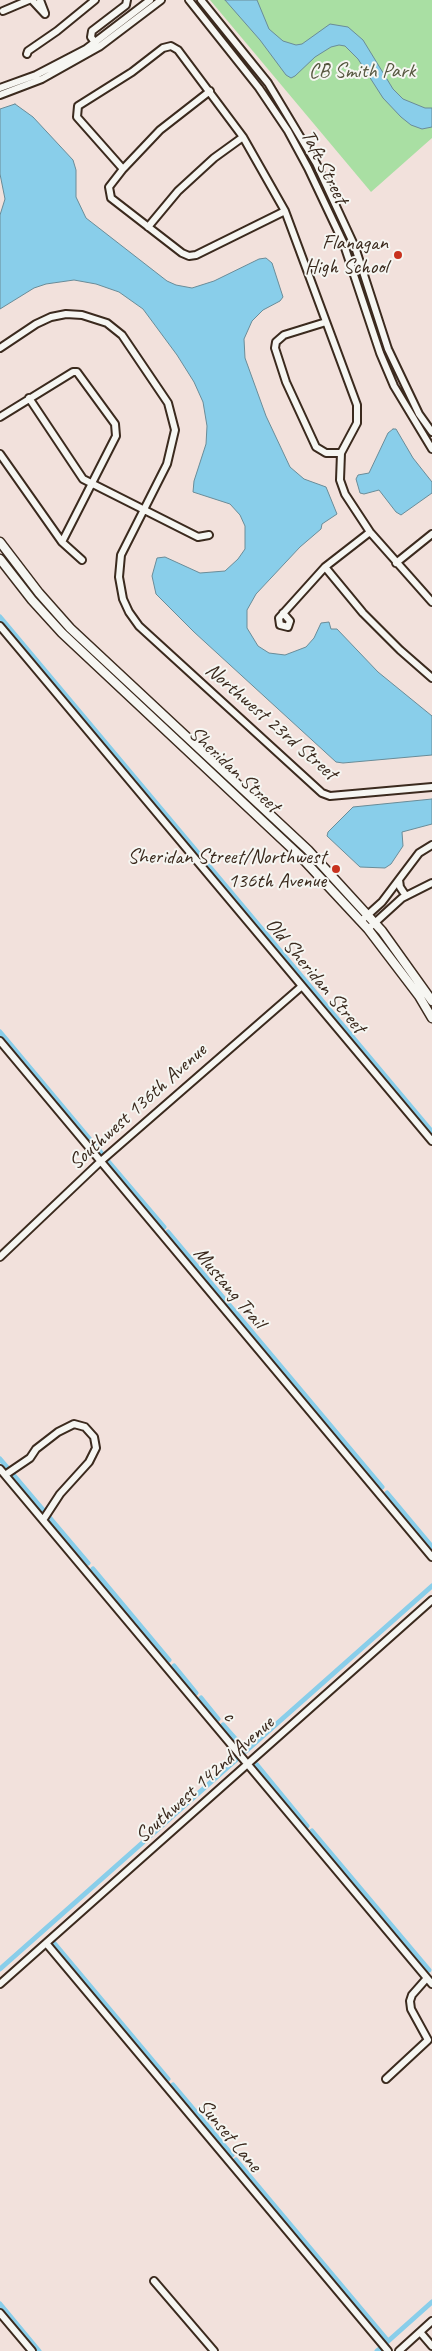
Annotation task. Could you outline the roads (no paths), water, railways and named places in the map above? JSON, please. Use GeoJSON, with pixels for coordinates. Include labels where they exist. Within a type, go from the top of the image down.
{"type":"FeatureCollection","features":[{"type":"Feature","properties":{"kind":"main road","name":"Sheridan Street"},"geometry":{"type":"LineString","coordinates":[[0,542],[39,594],[70,628],[308,850],[400,953],[432,1000]]}},
{"type":"Feature","properties":{"kind":"main road","name":"Sheridan Street"},"geometry":{"type":"LineString","coordinates":[[0,558],[32,600],[62,633],[269,825],[368,929],[419,996],[432,1018]]}},
{"type":"Feature","properties":{"kind":"street"},"geometry":{"type":"LineString","coordinates":[[3,11],[30,0],[45,14],[40,0]]}},
{"type":"Feature","properties":{"kind":"street"},"geometry":{"type":"LineString","coordinates":[[27,54],[28,51],[57,31],[95,0]]}},
{"type":"Feature","properties":{"kind":"street"},"geometry":{"type":"LineString","coordinates":[[97,45],[92,37],[92,31],[126,6],[127,0]]}},
{"type":"Feature","properties":{"kind":"street"},"geometry":{"type":"LineString","coordinates":[[0,88],[48,69],[97,45],[150,0]]}},
{"type":"Feature","properties":{"kind":"street"},"geometry":{"type":"LineString","coordinates":[[0,95],[42,79],[97,45],[161,0]]}},
{"type":"Feature","properties":{"kind":"street","name":"Taft Street"},"geometry":{"type":"LineString","coordinates":[[189,0],[236,56],[288,132],[333,219],[394,386],[432,449]]}},
{"type":"Feature","properties":{"kind":"street","name":"Taft Street"},"geometry":{"type":"LineString","coordinates":[[201,0],[268,83],[316,163],[355,247],[378,320],[403,382],[419,414],[432,432]]}},
{"type":"Feature","properties":{"kind":"street"},"geometry":{"type":"LineString","coordinates":[[124,169],[80,121],[76,112],[78,106],[132,72],[163,48],[170,46],[178,50],[243,137],[285,210],[357,405],[357,423],[341,453],[340,480],[345,494],[370,532],[432,602]]}},
{"type":"Feature","properties":{"kind":"street"},"geometry":{"type":"LineString","coordinates":[[210,91],[160,130],[124,169],[110,187],[109,193],[116,202],[188,256],[196,256],[285,210]]}},
{"type":"Feature","properties":{"kind":"street"},"geometry":{"type":"LineString","coordinates":[[148,227],[178,191],[214,158],[243,137]]}},
{"type":"Feature","properties":{"kind":"street","name":"Northwest 23rd Street"},"geometry":{"type":"LineString","coordinates":[[0,348],[36,324],[51,317],[66,314],[82,315],[107,323],[122,335],[168,403],[175,430],[166,464],[142,510],[122,555],[119,576],[123,599],[128,612],[139,626],[322,793],[330,796],[432,787]]}},
{"type":"Feature","properties":{"kind":"street"},"geometry":{"type":"LineString","coordinates":[[370,323],[378,320]]}},
{"type":"Feature","properties":{"kind":"street"},"geometry":{"type":"LineString","coordinates":[[326,322],[284,335],[276,342],[275,348],[286,382],[316,447],[326,453],[341,453]]}},
{"type":"Feature","properties":{"kind":"street"},"geometry":{"type":"LineString","coordinates":[[0,417],[73,372],[78,372],[115,424],[117,431],[92,485],[62,542]]}},
{"type":"Feature","properties":{"kind":"street"},"geometry":{"type":"LineString","coordinates":[[29,398],[83,479],[198,537],[209,536]]}},
{"type":"Feature","properties":{"kind":"street"},"geometry":{"type":"LineString","coordinates":[[0,454],[62,542],[82,560]]}},
{"type":"Feature","properties":{"kind":"street"},"geometry":{"type":"LineString","coordinates":[[283,613],[325,567],[370,532]]}},
{"type":"Feature","properties":{"kind":"street"},"geometry":{"type":"LineString","coordinates":[[396,563],[432,534]]}},
{"type":"Feature","properties":{"kind":"street"},"geometry":{"type":"LineString","coordinates":[[325,567],[363,612],[400,650],[432,678]]}},
{"type":"Feature","properties":{"kind":"street","name":"Old Sheridan Street"},"geometry":{"type":"LineString","coordinates":[[0,626],[432,1141]]}},
{"type":"Feature","properties":{"kind":"street"},"geometry":{"type":"LineString","coordinates":[[361,922],[399,880],[420,853],[432,845]]}},
{"type":"Feature","properties":{"kind":"street"},"geometry":{"type":"LineString","coordinates":[[399,880],[400,888],[406,896]]}},
{"type":"Feature","properties":{"kind":"street"},"geometry":{"type":"LineString","coordinates":[[368,929],[406,896],[432,883]]}},
{"type":"Feature","properties":{"kind":"street","name":"Southwest 136th Avenue"},"geometry":{"type":"LineString","coordinates":[[0,1257],[101,1160],[302,986]]}},
{"type":"Feature","properties":{"kind":"street","name":"Mustang Trail"},"geometry":{"type":"LineString","coordinates":[[0,1041],[432,1557]]}},
{"type":"Feature","properties":{"kind":"street"},"geometry":{"type":"LineString","coordinates":[[7,1471],[58,1432],[74,1424],[85,1427],[94,1438],[96,1448],[89,1462],[60,1494],[44,1519]]}},
{"type":"Feature","properties":{"kind":"street","name":"c"},"geometry":{"type":"LineString","coordinates":[[7,1471],[44,1519],[430,1981]]}},
{"type":"Feature","properties":{"kind":"street","name":"Southwest 142nd Avenue"},"geometry":{"type":"LineString","coordinates":[[0,1984],[432,1600]]}},
{"type":"Feature","properties":{"kind":"street","name":"Sunset Lane"},"geometry":{"type":"LineString","coordinates":[[46,1943],[388,2351]]}},
{"type":"Feature","properties":{"kind":"street"},"geometry":{"type":"LineString","coordinates":[[386,2079],[428,2040],[410,2009],[410,2001],[412,1995],[430,1981]]}},
{"type":"Feature","properties":{"kind":"street"},"geometry":{"type":"LineString","coordinates":[[154,2280],[214,2351]]}},
{"type":"Feature","properties":{"kind":"street"},"geometry":{"type":"LineString","coordinates":[[0,2313],[32,2351]]}},
{"type":"Feature","properties":{"kind":"street"},"geometry":{"type":"LineString","coordinates":[[399,2351],[432,2321]]}},
{"type":"Feature","properties":{"kind":"street"},"geometry":{"type":"LineString","coordinates":[[420,2332],[432,2346]]}},
{"type":"Feature","properties":{"kind":"water"},"geometry":{"type":"Polygon","coordinates":[[[225,0],[257,0],[269,29],[283,41],[296,45],[302,44],[330,24],[348,27],[363,40],[393,89],[403,99],[425,108],[432,108],[432,127],[422,129],[411,125],[401,117],[383,98],[358,59],[345,46],[331,47],[315,57],[295,76],[291,78],[286,75],[260,40],[225,0]]]}},
{"type":"Feature","properties":{"kind":"water"},"geometry":{"type":"Polygon","coordinates":[[[15,104],[33,117],[73,160],[76,170],[76,197],[86,218],[167,281],[192,288],[214,281],[259,259],[266,258],[272,263],[283,297],[280,301],[263,310],[252,321],[244,339],[245,358],[266,416],[290,467],[304,479],[326,487],[337,514],[322,524],[321,529],[300,547],[256,594],[247,610],[247,628],[258,646],[269,653],[285,655],[306,647],[314,638],[321,623],[329,622],[331,629],[337,629],[378,672],[432,716],[432,755],[343,763],[336,762],[194,632],[156,594],[152,576],[157,558],[165,557],[200,573],[225,571],[238,559],[245,549],[245,526],[240,515],[230,504],[193,492],[194,481],[206,444],[207,426],[203,402],[194,382],[177,355],[143,309],[119,292],[96,284],[74,280],[46,284],[34,288],[0,309],[0,215],[5,199],[0,174],[0,109],[15,104]]]}},
{"type":"Feature","properties":{"kind":"water"},"geometry":{"type":"Polygon","coordinates":[[[396,429],[413,458],[432,482],[432,493],[401,515],[396,512],[379,490],[364,494],[360,493],[356,479],[358,475],[369,473],[388,433],[396,429]]]}},
{"type":"Feature","properties":{"kind":"water"},"geometry":{"type":"Polygon","coordinates":[[[432,799],[432,824],[402,832],[403,846],[391,864],[385,868],[360,867],[327,836],[328,832],[353,807],[432,799]]]}},
{"type":"Feature","properties":{"kind":"waterway"},"geometry":{"type":"LineString","coordinates":[[0,617],[432,1132]]}},
{"type":"Feature","properties":{"kind":"waterway"},"geometry":{"type":"LineString","coordinates":[[0,1032],[103,1155]]}},
{"type":"Feature","properties":{"kind":"waterway"},"geometry":{"type":"LineString","coordinates":[[107,1160],[164,1227]]}},
{"type":"Feature","properties":{"kind":"waterway"},"geometry":{"type":"LineString","coordinates":[[168,1232],[382,1487]]}},
{"type":"Feature","properties":{"kind":"waterway"},"geometry":{"type":"LineString","coordinates":[[0,1459],[88,1563]]}},
{"type":"Feature","properties":{"kind":"waterway"},"geometry":{"type":"LineString","coordinates":[[387,1493],[432,1547]]}},
{"type":"Feature","properties":{"kind":"waterway"},"geometry":{"type":"LineString","coordinates":[[93,1569],[169,1660]]}},
{"type":"Feature","properties":{"kind":"waterway"},"geometry":{"type":"LineString","coordinates":[[223,1725],[246,1751],[432,1586]]}},
{"type":"Feature","properties":{"kind":"waterway"},"geometry":{"type":"LineString","coordinates":[[174,1666],[196,1693]]}},
{"type":"Feature","properties":{"kind":"waterway"},"geometry":{"type":"LineString","coordinates":[[201,1698],[218,1719]]}},
{"type":"Feature","properties":{"kind":"waterway"},"geometry":{"type":"LineString","coordinates":[[0,1969],[237,1759]]}},
{"type":"Feature","properties":{"kind":"waterway"},"geometry":{"type":"LineString","coordinates":[[257,1765],[307,1826]]}},
{"type":"Feature","properties":{"kind":"waterway"},"geometry":{"type":"LineString","coordinates":[[312,1831],[429,1970]]}},
{"type":"Feature","properties":{"kind":"waterway"},"geometry":{"type":"LineString","coordinates":[[54,1943],[168,2079]]}},
{"type":"Feature","properties":{"kind":"waterway"},"geometry":{"type":"LineString","coordinates":[[173,2085],[232,2155]]}},
{"type":"Feature","properties":{"kind":"waterway"},"geometry":{"type":"LineString","coordinates":[[236,2160],[388,2341]]}},
{"type":"Feature","properties":{"kind":"waterway"},"geometry":{"type":"LineString","coordinates":[[386,2343],[432,2302]]}},
{"type":"Feature","properties":{"kind":"waterway"},"geometry":{"type":"LineString","coordinates":[[0,2304],[39,2351]]}},
{"type":"Feature","properties":{"kind":"waterway"},"geometry":{"type":"LineString","coordinates":[[377,2351],[381,2348]]}},
{"type":"Feature","properties":{"kind":"place","name":"Flanagan High School"},"geometry":{"type":"Point","coordinates":[398,255]}},
{"type":"Feature","properties":{"kind":"place","name":"Sheridan Street/Northwest 136th Avenue"},"geometry":{"type":"Point","coordinates":[336,869]}},
{"type":"Feature","properties":{"kind":"park label","name":"CB Smith Park"},"geometry":{"type":"Point","coordinates":[362,71]}}]}
